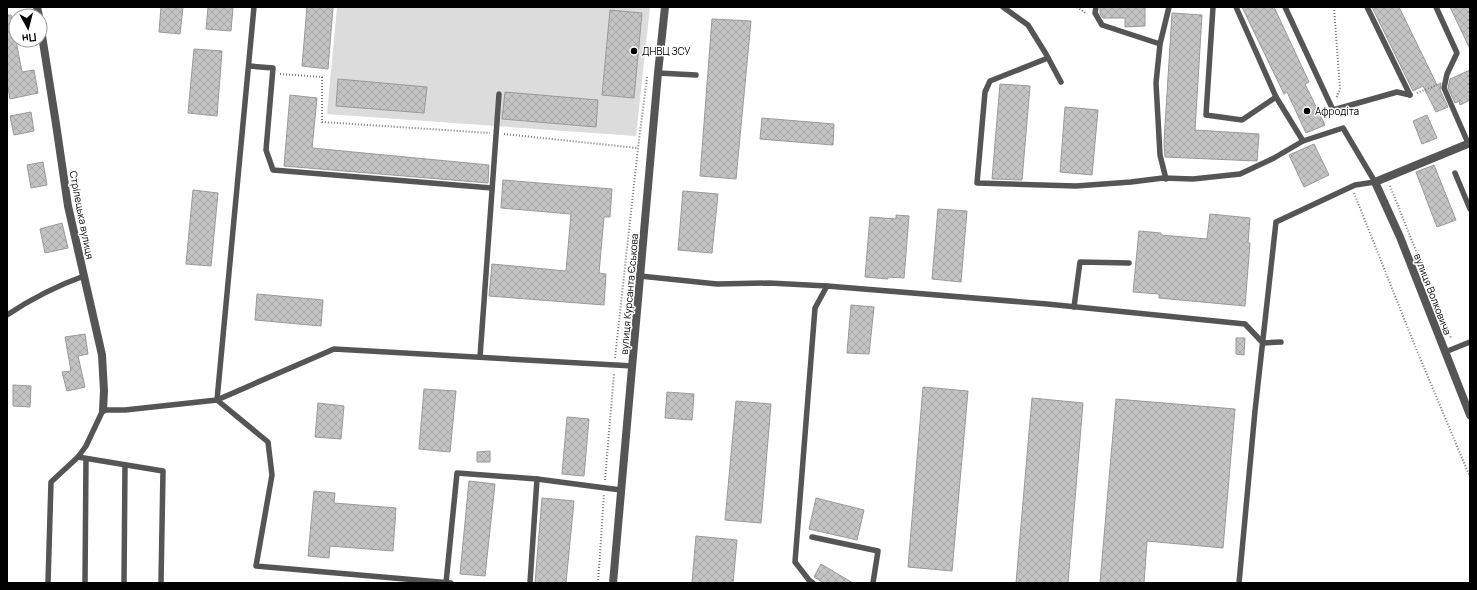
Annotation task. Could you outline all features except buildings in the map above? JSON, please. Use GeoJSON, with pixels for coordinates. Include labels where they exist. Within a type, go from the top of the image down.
{"type":"FeatureCollection","features":[{"type":"Feature","properties":{"kind":"street","name":"вулиця Курсанта Єськова"},"geometry":{"type":"LineString","coordinates":[[613,583],[665,7]]}},
{"type":"Feature","properties":{"kind":"street","name":"Стрілецька вулиця"},"geometry":{"type":"LineString","coordinates":[[44,48],[68,206],[102,355],[104,391],[103,410]]}},
{"type":"Feature","properties":{"kind":"street"},"geometry":{"type":"LineString","coordinates":[[1375,182],[1469,143]]}},
{"type":"Feature","properties":{"kind":"street","name":"вулиця Волковича"},"geometry":{"type":"LineString","coordinates":[[1375,182],[1392,217],[1470,415]]}},
{"type":"Feature","properties":{"kind":"lane"},"geometry":{"type":"LineString","coordinates":[[217,400],[254,7]]}},
{"type":"Feature","properties":{"kind":"lane"},"geometry":{"type":"LineString","coordinates":[[1003,7],[1028,25],[1061,82]]}},
{"type":"Feature","properties":{"kind":"lane"},"geometry":{"type":"LineString","coordinates":[[1096,7],[1095,13],[1102,25],[1160,44]]}},
{"type":"Feature","properties":{"kind":"lane"},"geometry":{"type":"LineString","coordinates":[[1166,179],[1160,155],[1156,83],[1160,44],[1170,7]]}},
{"type":"Feature","properties":{"kind":"lane"},"geometry":{"type":"LineString","coordinates":[[1213,7],[1206,115],[1242,120],[1276,97]]}},
{"type":"Feature","properties":{"kind":"lane"},"geometry":{"type":"LineString","coordinates":[[1236,7],[1276,97],[1303,141]]}},
{"type":"Feature","properties":{"kind":"lane"},"geometry":{"type":"LineString","coordinates":[[1285,7],[1333,110],[1397,92],[1410,95]]}},
{"type":"Feature","properties":{"kind":"lane"},"geometry":{"type":"LineString","coordinates":[[1367,7],[1410,95]]}},
{"type":"Feature","properties":{"kind":"lane"},"geometry":{"type":"LineString","coordinates":[[1436,7],[1457,53],[1447,74],[1444,88],[1469,143]]}},
{"type":"Feature","properties":{"kind":"lane"},"geometry":{"type":"LineString","coordinates":[[1048,58],[990,81],[985,92],[977,183],[1076,186],[1148,180],[1193,179],[1240,174],[1274,158],[1303,141],[1343,128],[1375,182],[1355,185],[1276,222],[1239,583]]}},
{"type":"Feature","properties":{"kind":"lane"},"geometry":{"type":"LineString","coordinates":[[249,66],[273,68],[266,150],[273,170],[492,188]]}},
{"type":"Feature","properties":{"kind":"lane"},"geometry":{"type":"LineString","coordinates":[[658,72],[696,75]]}},
{"type":"Feature","properties":{"kind":"lane"},"geometry":{"type":"LineString","coordinates":[[480,357],[499,94]]}},
{"type":"Feature","properties":{"kind":"lane"},"geometry":{"type":"LineString","coordinates":[[1455,173],[1470,209]]}},
{"type":"Feature","properties":{"kind":"lane"},"geometry":{"type":"LineString","coordinates":[[1074,307],[1080,262],[1129,263]]}},
{"type":"Feature","properties":{"kind":"lane"},"geometry":{"type":"LineString","coordinates":[[7,315],[26,302],[64,283],[84,276]]}},
{"type":"Feature","properties":{"kind":"lane"},"geometry":{"type":"LineString","coordinates":[[640,276],[718,284],[769,283],[827,286],[1074,307],[1245,324],[1263,343],[1280,342]]}},
{"type":"Feature","properties":{"kind":"lane"},"geometry":{"type":"LineString","coordinates":[[813,583],[795,562],[816,308],[827,286]]}},
{"type":"Feature","properties":{"kind":"lane"},"geometry":{"type":"LineString","coordinates":[[1445,352],[1470,342]]}},
{"type":"Feature","properties":{"kind":"lane"},"geometry":{"type":"LineString","coordinates":[[48,583],[51,482],[78,457],[86,446],[103,410],[125,410],[217,400],[334,349],[633,366]]}},
{"type":"Feature","properties":{"kind":"lane"},"geometry":{"type":"LineString","coordinates":[[217,400],[268,442],[272,475],[256,566],[452,583]]}},
{"type":"Feature","properties":{"kind":"lane"},"geometry":{"type":"LineString","coordinates":[[78,457],[163,471],[161,583]]}},
{"type":"Feature","properties":{"kind":"lane"},"geometry":{"type":"LineString","coordinates":[[85,583],[86,458]]}},
{"type":"Feature","properties":{"kind":"lane"},"geometry":{"type":"LineString","coordinates":[[124,583],[125,465]]}},
{"type":"Feature","properties":{"kind":"lane"},"geometry":{"type":"LineString","coordinates":[[446,583],[457,473],[537,479],[604,489],[622,490]]}},
{"type":"Feature","properties":{"kind":"lane"},"geometry":{"type":"LineString","coordinates":[[530,583],[537,479]]}},
{"type":"Feature","properties":{"kind":"lane"},"geometry":{"type":"LineString","coordinates":[[812,537],[878,550],[873,583]]}},
{"type":"Feature","properties":{"kind":"path"},"geometry":{"type":"LineString","coordinates":[[1333,110],[1340,89],[1334,7]]}},
{"type":"Feature","properties":{"kind":"path"},"geometry":{"type":"LineString","coordinates":[[598,583],[614,365],[648,70]]}},
{"type":"Feature","properties":{"kind":"path"},"geometry":{"type":"LineString","coordinates":[[273,74],[322,77],[322,122],[496,133],[638,148]]}},
{"type":"Feature","properties":{"kind":"path"},"geometry":{"type":"LineString","coordinates":[[1410,95],[1445,82]]}},
{"type":"Feature","properties":{"kind":"path"},"geometry":{"type":"LineString","coordinates":[[1386,177],[1421,259],[1455,348]]}},
{"type":"Feature","properties":{"kind":"path"},"geometry":{"type":"LineString","coordinates":[[1351,187],[1470,477]]}},
{"type":"Feature","properties":{"kind":"shaded area"},"geometry":{"type":"Polygon","coordinates":[[[337,7],[650,7],[636,136],[327,114],[337,7]]]}},
{"type":"Feature","properties":{"kind":"place","name":"ДНВЦ ЗСУ"},"geometry":{"type":"Point","coordinates":[634,51]}},
{"type":"Feature","properties":{"kind":"place","name":"Афродіта"},"geometry":{"type":"Point","coordinates":[1307,111]}}]}
